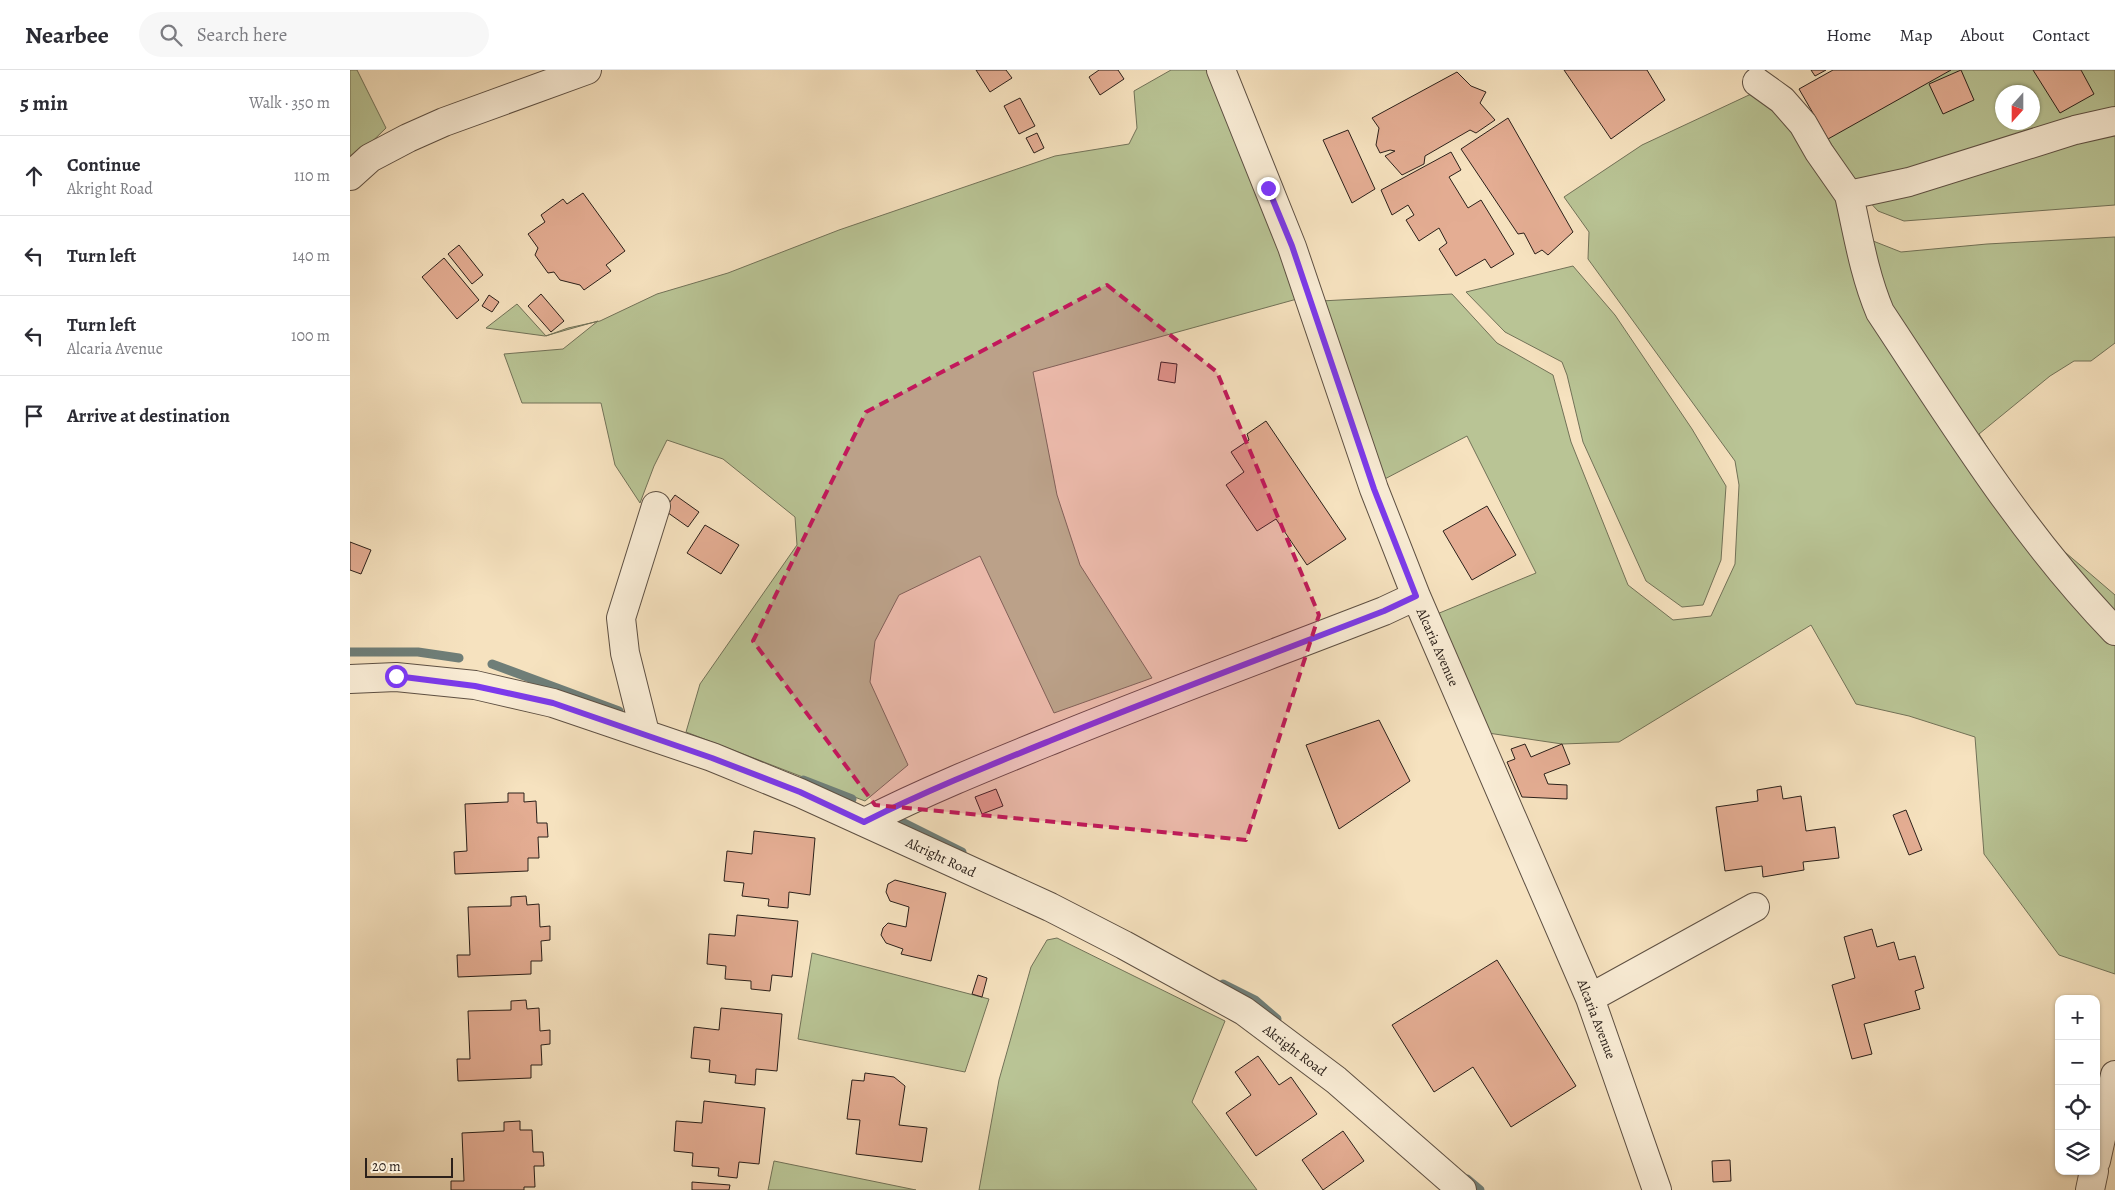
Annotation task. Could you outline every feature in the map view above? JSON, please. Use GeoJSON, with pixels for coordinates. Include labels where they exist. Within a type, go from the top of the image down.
{"type":"FeatureCollection","features":[{"type":"Feature","properties":{"kind":"street"},"geometry":{"type":"LineString","coordinates":[[350,176],[370,158],[530,79],[587,70]]}},
{"type":"Feature","properties":{"kind":"street","name":"Alcaria Avenue"},"geometry":{"type":"LineString","coordinates":[[1221,70],[1292,246],[1374,489],[1416,596],[1590,998],[1657,1190]]}},
{"type":"Feature","properties":{"kind":"street"},"geometry":{"type":"LineString","coordinates":[[1758,82],[1782,100],[1803,124],[1819,152],[1849,195],[1860,255],[1880,312],[2024,526],[2088,603],[2115,631]]}},
{"type":"Feature","properties":{"kind":"street"},"geometry":{"type":"LineString","coordinates":[[1849,195],[1909,182],[2075,130],[2115,121]]}},
{"type":"Feature","properties":{"kind":"street"},"geometry":{"type":"LineString","coordinates":[[645,733],[626,653],[621,618],[656,506]]}},
{"type":"Feature","properties":{"kind":"street"},"geometry":{"type":"LineString","coordinates":[[864,822],[912,798],[959,778],[1101,720],[1384,611],[1416,596]]}},
{"type":"Feature","properties":{"kind":"street","name":"Akright Road"},"geometry":{"type":"LineString","coordinates":[[350,679],[396,676],[475,686],[553,703],[645,733],[800,792],[1058,912],[1244,1010],[1336,1080],[1462,1190]]}},
{"type":"Feature","properties":{"kind":"street"},"geometry":{"type":"LineString","coordinates":[[1590,998],[1755,907]]}},
{"type":"Feature","properties":{"kind":"street"},"geometry":{"type":"LineString","coordinates":[[2100,1144],[2115,1075]]}},
{"type":"Feature","properties":{"kind":"street"},"geometry":{"type":"LineString","coordinates":[[2090,1190],[2093,1175]]}},
{"type":"Feature","properties":{"kind":"highlighted area"},"geometry":{"type":"Polygon","coordinates":[[[1107,285],[1217,372],[1319,615],[1246,840],[875,805],[753,641],[866,412],[1107,285]]]}},
{"type":"Feature","properties":{"kind":"green space"},"geometry":{"type":"Polygon","coordinates":[[[350,70],[357,70],[386,128],[350,163],[350,70]]]}},
{"type":"Feature","properties":{"kind":"green space"},"geometry":{"type":"Polygon","coordinates":[[[1171,70],[1210,70],[1297,299],[1033,372],[1057,495],[1080,565],[1152,678],[1054,713],[980,556],[899,595],[875,641],[870,682],[908,765],[865,801],[686,732],[700,684],[797,545],[795,517],[723,459],[667,440],[654,466],[640,503],[615,465],[601,403],[522,403],[504,354],[563,349],[597,322],[657,294],[728,273],[839,230],[1055,156],[1129,144],[1137,128],[1134,91],[1171,70]]]}},
{"type":"Feature","properties":{"kind":"green space"},"geometry":{"type":"Polygon","coordinates":[[[1893,70],[2115,70],[2115,205],[1904,221],[1878,211],[1865,197],[1828,139],[1812,105],[1893,70]]]}},
{"type":"Feature","properties":{"kind":"green space"},"geometry":{"type":"Polygon","coordinates":[[[1772,87],[1868,239],[1901,252],[1987,244],[2115,237],[2115,343],[2091,361],[2074,361],[2050,376],[1979,434],[2038,529],[2115,595],[2115,974],[2059,955],[1984,854],[1975,737],[1909,716],[1856,704],[1811,625],[1619,742],[1562,744],[1488,733],[1437,614],[1536,573],[1467,436],[1379,482],[1321,301],[1452,294],[1497,343],[1553,375],[1571,442],[1628,585],[1673,620],[1711,616],[1735,564],[1739,485],[1735,461],[1588,259],[1589,232],[1564,197],[1642,145],[1749,95],[1772,87]]]}},
{"type":"Feature","properties":{"kind":"green space"},"geometry":{"type":"Polygon","coordinates":[[[1573,266],[1615,315],[1692,429],[1726,486],[1721,560],[1703,605],[1682,607],[1646,581],[1583,442],[1567,375],[1562,362],[1505,332],[1466,292],[1573,266]]]}},
{"type":"Feature","properties":{"kind":"green space"},"geometry":{"type":"Polygon","coordinates":[[[517,304],[545,336],[486,328],[517,304]]]}},
{"type":"Feature","properties":{"kind":"green space"},"geometry":{"type":"Polygon","coordinates":[[[591,323],[550,335],[568,328],[591,323]]]}},
{"type":"Feature","properties":{"kind":"green space"},"geometry":{"type":"Polygon","coordinates":[[[1057,938],[1225,1021],[1192,1102],[1257,1190],[979,1190],[999,1080],[1031,967],[1047,940],[1057,938]]]}},
{"type":"Feature","properties":{"kind":"green space"},"geometry":{"type":"Polygon","coordinates":[[[812,953],[989,999],[965,1072],[798,1039],[812,953]]]}},
{"type":"Feature","properties":{"kind":"green space"},"geometry":{"type":"Polygon","coordinates":[[[774,1161],[916,1190],[768,1190],[774,1161]]]}},
{"type":"Feature","properties":{"kind":"building"},"geometry":{"type":"Polygon","coordinates":[[[976,70],[1006,70],[1012,78],[990,92],[976,70]]]}},
{"type":"Feature","properties":{"kind":"building"},"geometry":{"type":"Polygon","coordinates":[[[1099,70],[1118,70],[1124,79],[1100,95],[1089,77],[1099,70]]]}},
{"type":"Feature","properties":{"kind":"building"},"geometry":{"type":"Polygon","coordinates":[[[1564,70],[1647,70],[1665,100],[1611,139],[1564,70]]]}},
{"type":"Feature","properties":{"kind":"building"},"geometry":{"type":"Polygon","coordinates":[[[1811,70],[1826,70],[1815,76],[1811,70]]]}},
{"type":"Feature","properties":{"kind":"building"},"geometry":{"type":"Polygon","coordinates":[[[1833,70],[1951,70],[1828,139],[1799,89],[1833,70]]]}},
{"type":"Feature","properties":{"kind":"building"},"geometry":{"type":"Polygon","coordinates":[[[1961,70],[1974,100],[1943,114],[1929,84],[1961,70]]]}},
{"type":"Feature","properties":{"kind":"building"},"geometry":{"type":"Polygon","coordinates":[[[2033,70],[2081,70],[2094,94],[2060,113],[2033,70]]]}},
{"type":"Feature","properties":{"kind":"building"},"geometry":{"type":"Polygon","coordinates":[[[1457,72],[1471,86],[1486,92],[1480,103],[1495,120],[1476,133],[1470,130],[1425,156],[1424,164],[1402,175],[1385,156],[1395,151],[1390,150],[1380,153],[1376,145],[1379,128],[1372,118],[1457,72]]]}},
{"type":"Feature","properties":{"kind":"building"},"geometry":{"type":"Polygon","coordinates":[[[1020,98],[1035,126],[1019,134],[1004,106],[1020,98]]]}},
{"type":"Feature","properties":{"kind":"building"},"geometry":{"type":"Polygon","coordinates":[[[1508,118],[1573,232],[1548,255],[1542,250],[1535,254],[1524,233],[1518,234],[1461,149],[1508,118]]]}},
{"type":"Feature","properties":{"kind":"building"},"geometry":{"type":"Polygon","coordinates":[[[1348,130],[1375,189],[1352,203],[1323,140],[1348,130]]]}},
{"type":"Feature","properties":{"kind":"building"},"geometry":{"type":"Polygon","coordinates":[[[1037,133],[1044,148],[1034,153],[1026,138],[1037,133]]]}},
{"type":"Feature","properties":{"kind":"building"},"geometry":{"type":"Polygon","coordinates":[[[1451,152],[1461,170],[1449,177],[1468,208],[1481,200],[1514,254],[1491,268],[1485,259],[1456,276],[1439,249],[1447,243],[1439,228],[1419,241],[1406,220],[1414,215],[1408,205],[1392,215],[1381,190],[1451,152]]]}},
{"type":"Feature","properties":{"kind":"building"},"geometry":{"type":"Polygon","coordinates":[[[583,193],[625,251],[606,265],[611,271],[584,290],[580,285],[560,280],[554,272],[548,273],[535,255],[538,248],[528,234],[545,222],[541,215],[563,199],[567,204],[583,193]]]}},
{"type":"Feature","properties":{"kind":"building"},"geometry":{"type":"Polygon","coordinates":[[[459,245],[483,275],[472,284],[448,254],[459,245]]]}},
{"type":"Feature","properties":{"kind":"building"},"geometry":{"type":"Polygon","coordinates":[[[444,258],[479,300],[457,319],[422,277],[444,258]]]}},
{"type":"Feature","properties":{"kind":"building"},"geometry":{"type":"Polygon","coordinates":[[[541,294],[564,321],[551,332],[528,306],[541,294]]]}},
{"type":"Feature","properties":{"kind":"building"},"geometry":{"type":"Polygon","coordinates":[[[489,295],[499,302],[492,312],[482,306],[489,295]]]}},
{"type":"Feature","properties":{"kind":"building"},"geometry":{"type":"Polygon","coordinates":[[[1161,362],[1177,364],[1175,383],[1158,380],[1161,362]]]}},
{"type":"Feature","properties":{"kind":"building"},"geometry":{"type":"Polygon","coordinates":[[[1266,421],[1346,539],[1307,565],[1276,519],[1257,531],[1226,485],[1244,472],[1231,452],[1249,440],[1247,434],[1266,421]]]}},
{"type":"Feature","properties":{"kind":"building"},"geometry":{"type":"Polygon","coordinates":[[[675,495],[699,512],[688,527],[664,510],[675,495]]]}},
{"type":"Feature","properties":{"kind":"building"},"geometry":{"type":"Polygon","coordinates":[[[1487,506],[1516,555],[1472,580],[1443,531],[1487,506]]]}},
{"type":"Feature","properties":{"kind":"building"},"geometry":{"type":"Polygon","coordinates":[[[705,525],[739,545],[721,574],[687,553],[705,525]]]}},
{"type":"Feature","properties":{"kind":"building"},"geometry":{"type":"Polygon","coordinates":[[[350,542],[371,550],[361,574],[350,570],[350,542]]]}},
{"type":"Feature","properties":{"kind":"building"},"geometry":{"type":"Polygon","coordinates":[[[1379,720],[1410,781],[1339,829],[1306,745],[1379,720]]]}},
{"type":"Feature","properties":{"kind":"building"},"geometry":{"type":"Polygon","coordinates":[[[1525,744],[1531,757],[1562,744],[1570,764],[1544,774],[1548,784],[1567,785],[1567,799],[1522,797],[1507,762],[1515,759],[1511,749],[1525,744]]]}},
{"type":"Feature","properties":{"kind":"building"},"geometry":{"type":"Polygon","coordinates":[[[1781,786],[1783,799],[1801,796],[1806,831],[1835,827],[1839,858],[1803,862],[1804,870],[1763,877],[1762,866],[1725,871],[1716,807],[1758,801],[1757,790],[1781,786]]]}},
{"type":"Feature","properties":{"kind":"building"},"geometry":{"type":"Polygon","coordinates":[[[996,789],[1003,806],[982,814],[975,797],[996,789]]]}},
{"type":"Feature","properties":{"kind":"building"},"geometry":{"type":"Polygon","coordinates":[[[508,793],[524,793],[524,802],[536,801],[537,823],[547,823],[548,837],[538,837],[539,858],[528,858],[528,871],[455,874],[454,852],[467,851],[465,804],[508,802],[508,793]]]}},
{"type":"Feature","properties":{"kind":"building"},"geometry":{"type":"Polygon","coordinates":[[[1906,810],[1922,850],[1909,855],[1893,815],[1906,810]]]}},
{"type":"Feature","properties":{"kind":"building"},"geometry":{"type":"Polygon","coordinates":[[[754,831],[815,838],[810,895],[789,892],[788,908],[768,906],[769,899],[742,896],[744,883],[724,881],[727,851],[752,854],[754,831]]]}},
{"type":"Feature","properties":{"kind":"building"},"geometry":{"type":"Polygon","coordinates":[[[895,880],[946,893],[931,961],[901,954],[903,949],[886,943],[881,935],[883,928],[888,923],[906,927],[909,907],[890,901],[886,892],[888,884],[895,880]]]}},
{"type":"Feature","properties":{"kind":"building"},"geometry":{"type":"Polygon","coordinates":[[[526,896],[527,905],[539,904],[540,927],[550,926],[550,940],[541,941],[542,961],[531,961],[531,974],[458,977],[457,955],[470,955],[468,907],[511,906],[511,897],[526,896]]]}},
{"type":"Feature","properties":{"kind":"building"},"geometry":{"type":"Polygon","coordinates":[[[737,915],[798,921],[792,977],[772,975],[770,991],[751,989],[751,981],[725,979],[726,966],[707,964],[709,934],[735,936],[737,915]]]}},
{"type":"Feature","properties":{"kind":"building"},"geometry":{"type":"Polygon","coordinates":[[[1872,929],[1877,947],[1894,942],[1899,960],[1915,956],[1924,988],[1915,991],[1920,1009],[1864,1024],[1872,1054],[1852,1059],[1832,985],[1855,978],[1844,937],[1872,929]]]}},
{"type":"Feature","properties":{"kind":"building"},"geometry":{"type":"Polygon","coordinates":[[[1497,960],[1576,1086],[1511,1127],[1473,1067],[1434,1092],[1392,1025],[1497,960]]]}},
{"type":"Feature","properties":{"kind":"building"},"geometry":{"type":"Polygon","coordinates":[[[978,975],[987,978],[982,997],[972,994],[978,975]]]}},
{"type":"Feature","properties":{"kind":"building"},"geometry":{"type":"Polygon","coordinates":[[[526,1000],[527,1009],[539,1008],[540,1031],[550,1030],[550,1044],[541,1045],[542,1065],[531,1065],[531,1078],[458,1081],[457,1059],[470,1059],[468,1011],[511,1010],[511,1001],[526,1000]]]}},
{"type":"Feature","properties":{"kind":"building"},"geometry":{"type":"Polygon","coordinates":[[[721,1008],[782,1014],[777,1071],[756,1069],[755,1085],[735,1083],[736,1075],[709,1072],[710,1060],[691,1058],[694,1027],[719,1030],[721,1008]]]}},
{"type":"Feature","properties":{"kind":"building"},"geometry":{"type":"Polygon","coordinates":[[[1258,1056],[1279,1085],[1291,1077],[1317,1114],[1256,1156],[1226,1113],[1251,1095],[1235,1072],[1258,1056]]]}},
{"type":"Feature","properties":{"kind":"building"},"geometry":{"type":"Polygon","coordinates":[[[865,1073],[894,1077],[905,1086],[899,1125],[927,1128],[922,1162],[856,1154],[860,1120],[847,1119],[852,1080],[864,1081],[865,1073]]]}},
{"type":"Feature","properties":{"kind":"building"},"geometry":{"type":"Polygon","coordinates":[[[704,1101],[765,1108],[759,1164],[739,1162],[737,1178],[718,1176],[719,1168],[692,1166],[693,1153],[674,1151],[676,1121],[702,1123],[704,1101]]]}},
{"type":"Feature","properties":{"kind":"building"},"geometry":{"type":"Polygon","coordinates":[[[520,1121],[520,1130],[532,1130],[533,1152],[543,1152],[544,1166],[534,1166],[535,1187],[524,1187],[524,1190],[451,1190],[451,1181],[464,1181],[462,1133],[504,1131],[504,1122],[520,1121]]]}},
{"type":"Feature","properties":{"kind":"building"},"geometry":{"type":"Polygon","coordinates":[[[1343,1131],[1364,1161],[1323,1190],[1302,1160],[1343,1131]]]}},
{"type":"Feature","properties":{"kind":"building"},"geometry":{"type":"Polygon","coordinates":[[[1730,1160],[1731,1181],[1713,1182],[1712,1161],[1730,1160]]]}},
{"type":"Feature","properties":{"kind":"building"},"geometry":{"type":"Polygon","coordinates":[[[692,1182],[730,1185],[729,1190],[692,1190],[692,1182]]]}},
{"type":"Feature","properties":{"kind":"waterway"},"geometry":{"type":"LineString","coordinates":[[350,652],[418,652],[459,658]]}},
{"type":"Feature","properties":{"kind":"waterway"},"geometry":{"type":"LineString","coordinates":[[492,664],[619,711]]}},
{"type":"Feature","properties":{"kind":"waterway"},"geometry":{"type":"LineString","coordinates":[[803,780],[852,799]]}},
{"type":"Feature","properties":{"kind":"waterway"},"geometry":{"type":"LineString","coordinates":[[896,819],[962,852]]}},
{"type":"Feature","properties":{"kind":"waterway"},"geometry":{"type":"LineString","coordinates":[[1223,984],[1255,1000],[1277,1019]]}},
{"type":"Feature","properties":{"kind":"waterway"},"geometry":{"type":"LineString","coordinates":[[1467,1179],[1480,1190]]}},
{"type":"Feature","properties":{"kind":"route"},"geometry":{"type":"LineString","coordinates":[[396,676],[475,686],[553,703],[645,733],[712,758],[800,792],[864,822],[912,798],[959,778],[1101,720],[1384,611],[1416,596],[1374,489],[1292,246],[1268,188]]}}]}
